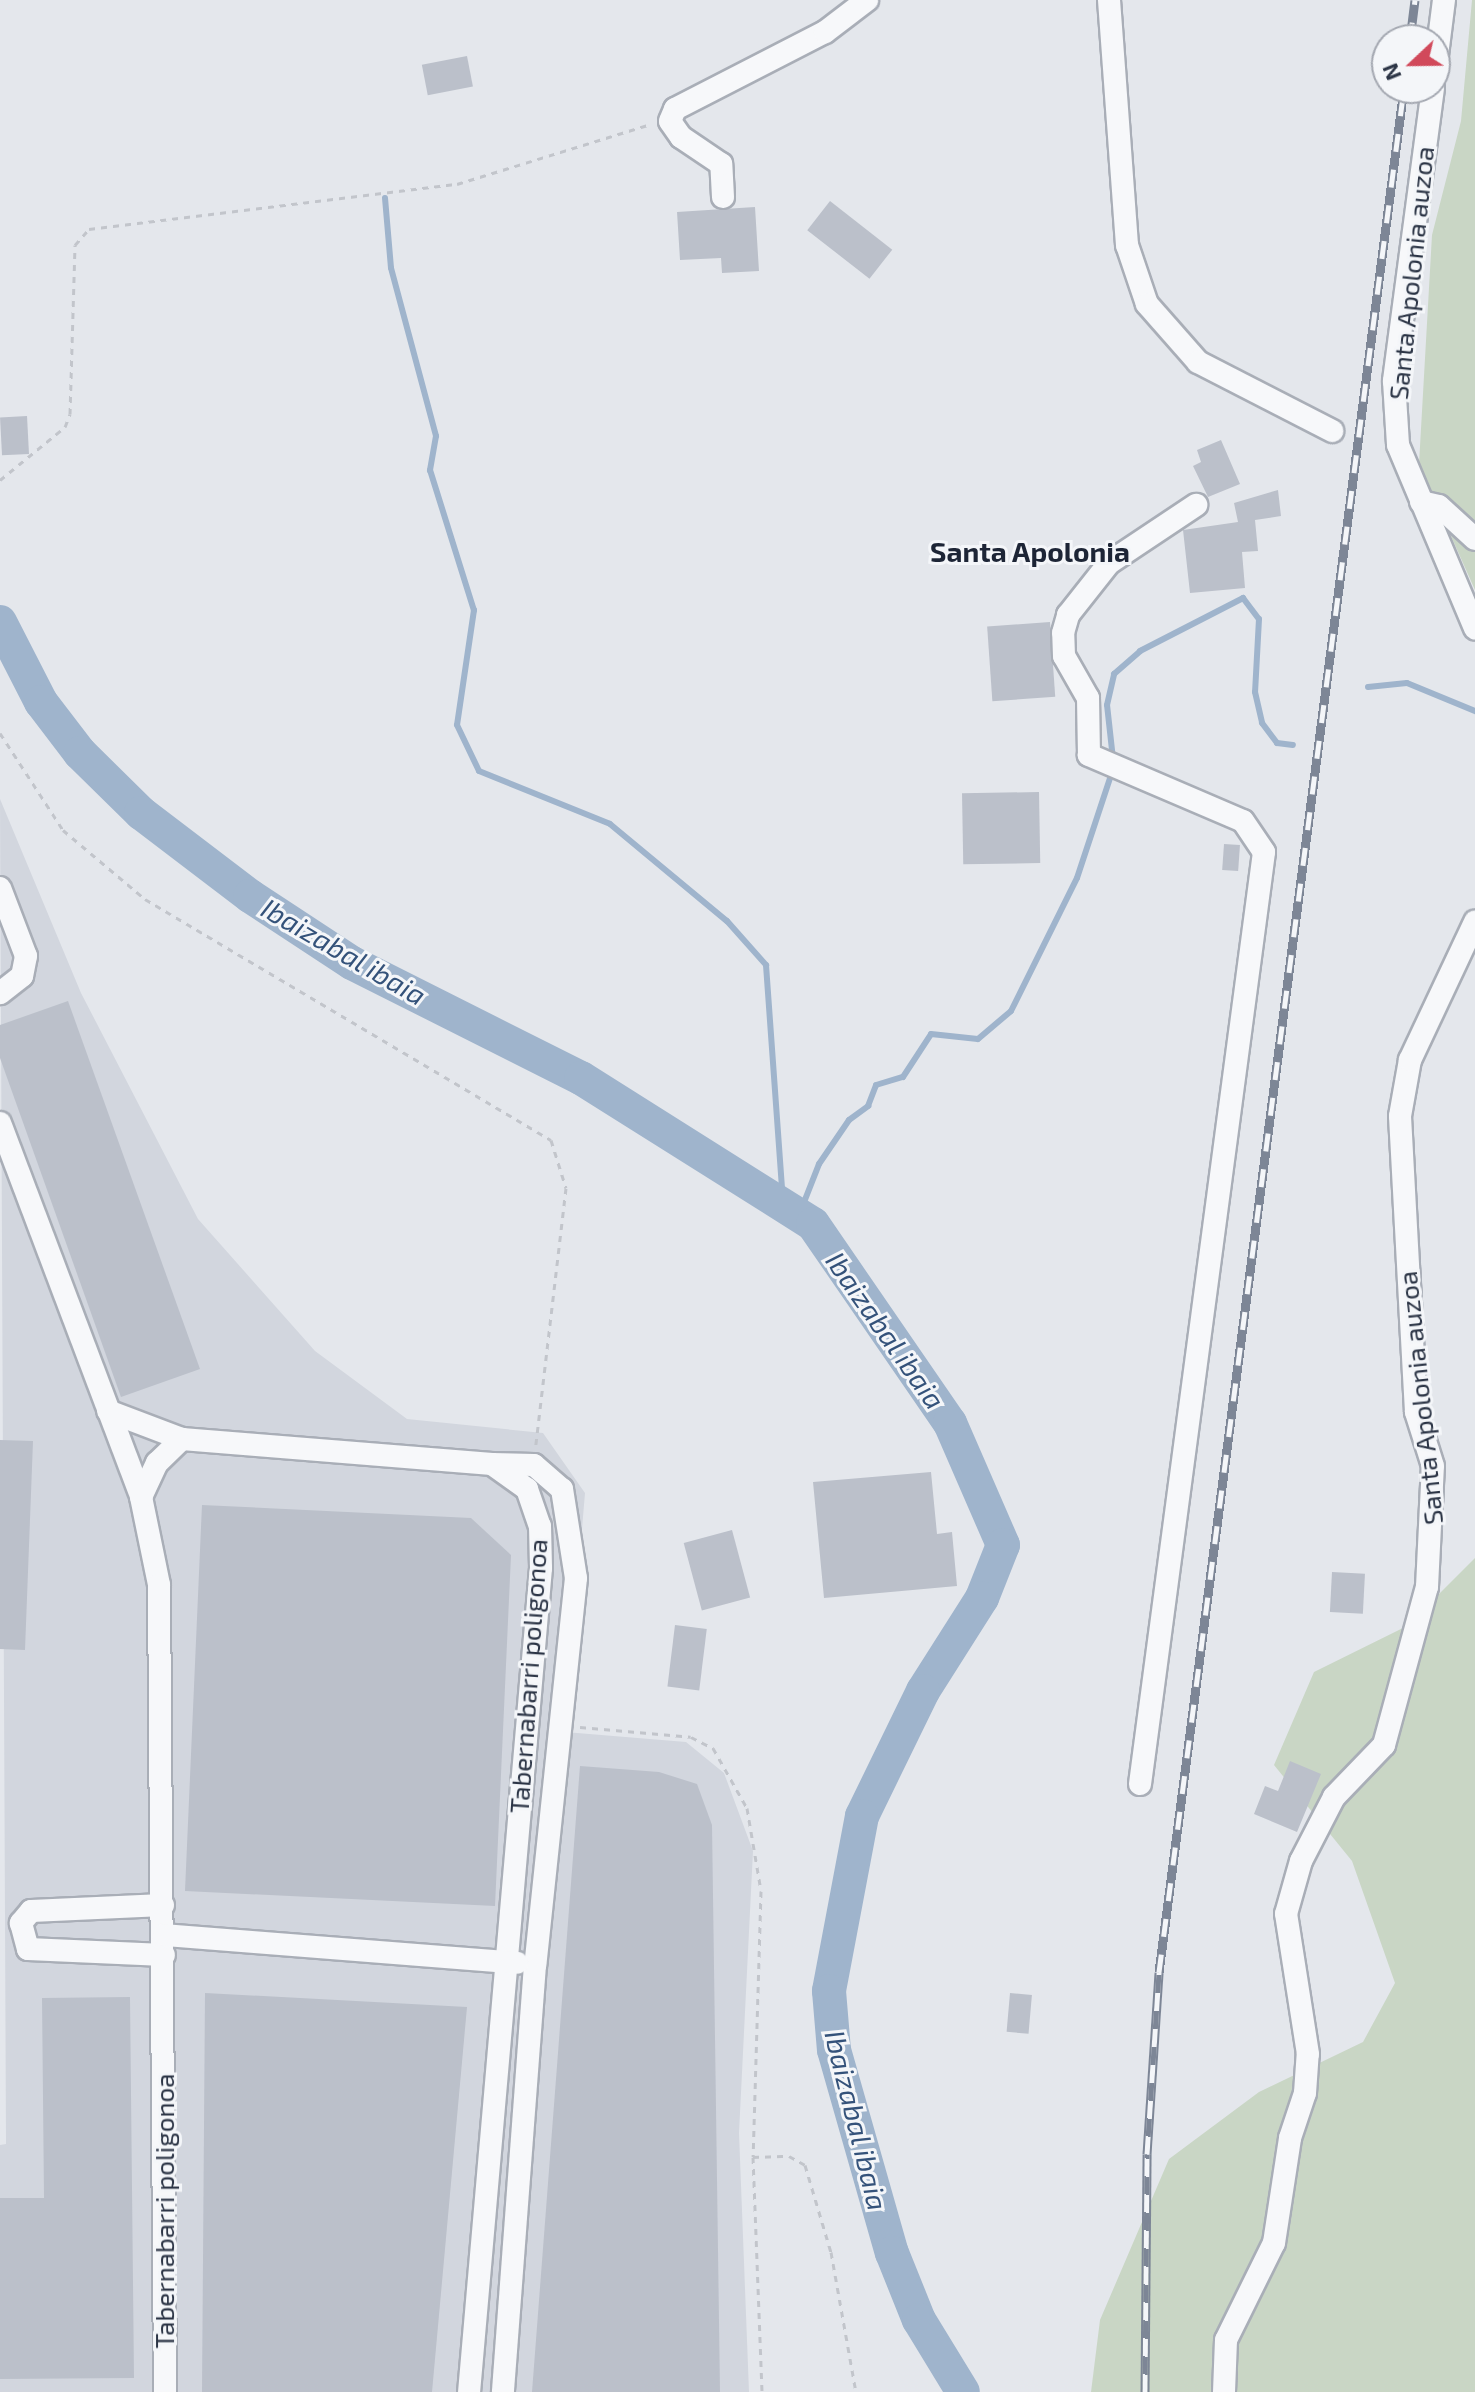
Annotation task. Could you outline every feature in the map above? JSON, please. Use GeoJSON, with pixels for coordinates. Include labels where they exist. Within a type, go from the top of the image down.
{"type":"FeatureCollection","features":[{"type":"Feature","properties":{"kind":"street"},"geometry":{"type":"LineString","coordinates":[[723,197],[721,164],[670,121],[686,100],[825,32],[867,0]]}},
{"type":"Feature","properties":{"kind":"street"},"geometry":{"type":"LineString","coordinates":[[1109,0],[1127,245],[1147,304],[1198,362],[1332,431]]}},
{"type":"Feature","properties":{"kind":"street"},"geometry":{"type":"LineString","coordinates":[[1441,24],[1444,0]]}},
{"type":"Feature","properties":{"kind":"street","name":"Santa Apolonia auzoa"},"geometry":{"type":"LineString","coordinates":[[1431,104],[1394,381],[1398,445],[1475,628]]}},
{"type":"Feature","properties":{"kind":"street"},"geometry":{"type":"LineString","coordinates":[[1421,502],[1439,506],[1475,539]]}},
{"type":"Feature","properties":{"kind":"street"},"geometry":{"type":"LineString","coordinates":[[1140,1784],[1264,852],[1243,821],[1089,755],[1088,698],[1064,656],[1068,615],[1109,563],[1196,505]]}},
{"type":"Feature","properties":{"kind":"street"},"geometry":{"type":"LineString","coordinates":[[0,888],[26,956],[22,976],[0,993]]}},
{"type":"Feature","properties":{"kind":"street","name":"Santa Apolonia auzoa"},"geometry":{"type":"LineString","coordinates":[[1224,2392],[1226,2340],[1274,2243],[1290,2138],[1305,2093],[1308,2054],[1286,1914],[1301,1861],[1353,1775],[1384,1745],[1435,1539],[1433,1466],[1416,1412],[1400,1116],[1410,1060],[1475,922]]}},
{"type":"Feature","properties":{"kind":"street","name":"Tabernabarri poligonoa"},"geometry":{"type":"LineString","coordinates":[[0,1123],[141,1497],[159,1585],[165,2392]]}},
{"type":"Feature","properties":{"kind":"street"},"geometry":{"type":"LineString","coordinates":[[108,1411],[182,1439],[534,1465],[562,1489],[570,1513],[576,1578],[535,1965],[503,2392]]}},
{"type":"Feature","properties":{"kind":"street"},"geometry":{"type":"LineString","coordinates":[[141,1497],[157,1463],[182,1439]]}},
{"type":"Feature","properties":{"kind":"street","name":"Tabernabarri poligonoa"},"geometry":{"type":"LineString","coordinates":[[469,2392],[504,1962],[541,1568],[540,1526],[527,1489],[492,1464]]}},
{"type":"Feature","properties":{"kind":"street"},"geometry":{"type":"LineString","coordinates":[[163,1905],[31,1911],[21,1923],[28,1949],[164,1945],[535,1965]]}},
{"type":"Feature","properties":{"kind":"path"},"geometry":{"type":"LineString","coordinates":[[0,480],[65,427],[70,414],[75,245],[89,229],[457,184],[670,121]]}},
{"type":"Feature","properties":{"kind":"path"},"geometry":{"type":"LineString","coordinates":[[0,733],[63,830],[145,899],[551,1140],[566,1188],[534,1465]]}},
{"type":"Feature","properties":{"kind":"path"},"geometry":{"type":"LineString","coordinates":[[560,1725],[691,1737],[713,1748],[743,1797],[761,1891],[753,2157],[762,2392]]}},
{"type":"Feature","properties":{"kind":"path"},"geometry":{"type":"LineString","coordinates":[[753,2157],[789,2156],[805,2165],[831,2252],[856,2392]]}},
{"type":"Feature","properties":{"kind":"shaded area"},"geometry":{"type":"Polygon","coordinates":[[[0,799],[81,993],[198,1219],[315,1351],[407,1419],[543,1433],[585,1493],[565,1732],[686,1742],[724,1773],[753,1851],[739,2133],[749,2392],[0,2392],[0,2145],[6,2144],[0,799]]]}},
{"type":"Feature","properties":{"kind":"green space"},"geometry":{"type":"Polygon","coordinates":[[[1472,0],[1475,0],[1475,590],[1419,464],[1432,235],[1461,121],[1472,0]]]}},
{"type":"Feature","properties":{"kind":"green space"},"geometry":{"type":"Polygon","coordinates":[[[1475,1558],[1475,2392],[1091,2392],[1100,2320],[1169,2159],[1259,2092],[1363,2042],[1395,1983],[1352,1861],[1274,1765],[1314,1672],[1407,1626],[1475,1558]]]}},
{"type":"Feature","properties":{"kind":"building"},"geometry":{"type":"Polygon","coordinates":[[[467,56],[473,86],[428,95],[422,65],[467,56]]]}},
{"type":"Feature","properties":{"kind":"building"},"geometry":{"type":"Polygon","coordinates":[[[830,201],[892,250],[869,279],[807,230],[830,201]]]}},
{"type":"Feature","properties":{"kind":"building"},"geometry":{"type":"Polygon","coordinates":[[[755,207],[759,271],[722,273],[721,258],[680,260],[677,212],[755,207]]]}},
{"type":"Feature","properties":{"kind":"building"},"geometry":{"type":"Polygon","coordinates":[[[27,416],[29,454],[2,455],[0,417],[27,416]]]}},
{"type":"Feature","properties":{"kind":"building"},"geometry":{"type":"Polygon","coordinates":[[[1221,440],[1240,484],[1208,497],[1193,466],[1201,462],[1197,450],[1221,440]]]}},
{"type":"Feature","properties":{"kind":"building"},"geometry":{"type":"Polygon","coordinates":[[[1278,490],[1281,516],[1255,520],[1258,551],[1242,552],[1245,588],[1190,593],[1183,530],[1238,522],[1234,503],[1278,490]]]}},
{"type":"Feature","properties":{"kind":"building"},"geometry":{"type":"Polygon","coordinates":[[[1050,622],[1055,697],[992,701],[987,626],[1050,622]]]}},
{"type":"Feature","properties":{"kind":"building"},"geometry":{"type":"Polygon","coordinates":[[[1039,792],[1040,863],[963,864],[962,793],[1039,792]]]}},
{"type":"Feature","properties":{"kind":"building"},"geometry":{"type":"Polygon","coordinates":[[[1224,844],[1240,845],[1238,871],[1222,870],[1224,844]]]}},
{"type":"Feature","properties":{"kind":"building"},"geometry":{"type":"Polygon","coordinates":[[[68,1001],[200,1369],[121,1397],[0,1058],[0,1025],[68,1001]]]}},
{"type":"Feature","properties":{"kind":"building"},"geometry":{"type":"Polygon","coordinates":[[[0,1440],[33,1441],[25,1650],[0,1649],[0,1440]]]}},
{"type":"Feature","properties":{"kind":"building"},"geometry":{"type":"Polygon","coordinates":[[[931,1472],[937,1534],[952,1532],[957,1586],[824,1598],[813,1482],[931,1472]]]}},
{"type":"Feature","properties":{"kind":"building"},"geometry":{"type":"Polygon","coordinates":[[[202,1505],[471,1518],[511,1555],[495,1906],[185,1891],[202,1505]]]}},
{"type":"Feature","properties":{"kind":"building"},"geometry":{"type":"Polygon","coordinates":[[[732,1530],[750,1598],[702,1611],[684,1543],[732,1530]]]}},
{"type":"Feature","properties":{"kind":"building"},"geometry":{"type":"Polygon","coordinates":[[[1332,1572],[1365,1574],[1363,1614],[1330,1612],[1332,1572]]]}},
{"type":"Feature","properties":{"kind":"building"},"geometry":{"type":"Polygon","coordinates":[[[675,1625],[707,1629],[699,1690],[667,1687],[675,1625]]]}},
{"type":"Feature","properties":{"kind":"building"},"geometry":{"type":"Polygon","coordinates":[[[1290,1761],[1321,1774],[1297,1832],[1254,1814],[1265,1786],[1278,1791],[1290,1761]]]}},
{"type":"Feature","properties":{"kind":"building"},"geometry":{"type":"Polygon","coordinates":[[[580,1766],[659,1772],[697,1784],[712,1825],[720,2392],[532,2392],[580,1766]]]}},
{"type":"Feature","properties":{"kind":"building"},"geometry":{"type":"Polygon","coordinates":[[[205,1993],[467,2007],[432,2392],[202,2392],[205,1993]]]}},
{"type":"Feature","properties":{"kind":"building"},"geometry":{"type":"Polygon","coordinates":[[[1010,1993],[1032,1995],[1029,2034],[1007,2032],[1010,1993]]]}},
{"type":"Feature","properties":{"kind":"building"},"geometry":{"type":"Polygon","coordinates":[[[130,1997],[134,2378],[0,2379],[0,2198],[44,2198],[42,1998],[130,1997]]]}},
{"type":"Feature","properties":{"kind":"waterway"},"geometry":{"type":"LineString","coordinates":[[385,198],[391,268],[436,436],[430,470],[474,610],[457,725],[479,771],[610,824],[727,921],[766,965],[783,1205]]}},
{"type":"Feature","properties":{"kind":"waterway"},"geometry":{"type":"LineString","coordinates":[[1113,759],[1107,705],[1114,674],[1140,651],[1243,598],[1259,619],[1255,692],[1262,723],[1277,743],[1293,745]]}},
{"type":"Feature","properties":{"kind":"waterway","name":"Ibaizabal ibaia"},"geometry":{"type":"LineString","coordinates":[[0,622],[41,702],[80,753],[141,813],[250,896],[352,963],[581,1078],[813,1224],[950,1423],[1003,1545],[982,1598],[923,1691],[862,1816],[829,1991],[834,2050],[892,2253],[919,2320],[963,2392]]}},
{"type":"Feature","properties":{"kind":"waterway"},"geometry":{"type":"LineString","coordinates":[[1368,687],[1407,683],[1475,711]]}},
{"type":"Feature","properties":{"kind":"waterway"},"geometry":{"type":"LineString","coordinates":[[799,1215],[819,1164],[849,1120],[868,1106],[876,1085],[903,1077],[931,1034],[978,1039],[1011,1011],[1077,878],[1112,772]]}},
{"type":"Feature","properties":{"kind":"railway"},"geometry":{"type":"LineString","coordinates":[[1412,24],[1415,0]]}},
{"type":"Feature","properties":{"kind":"railway"},"geometry":{"type":"LineString","coordinates":[[1145,2392],[1147,2154],[1159,1972],[1402,104]]}},
{"type":"Feature","properties":{"kind":"district","name":"Santa Apolonia"},"geometry":{"type":"Point","coordinates":[1030,551]}}]}
